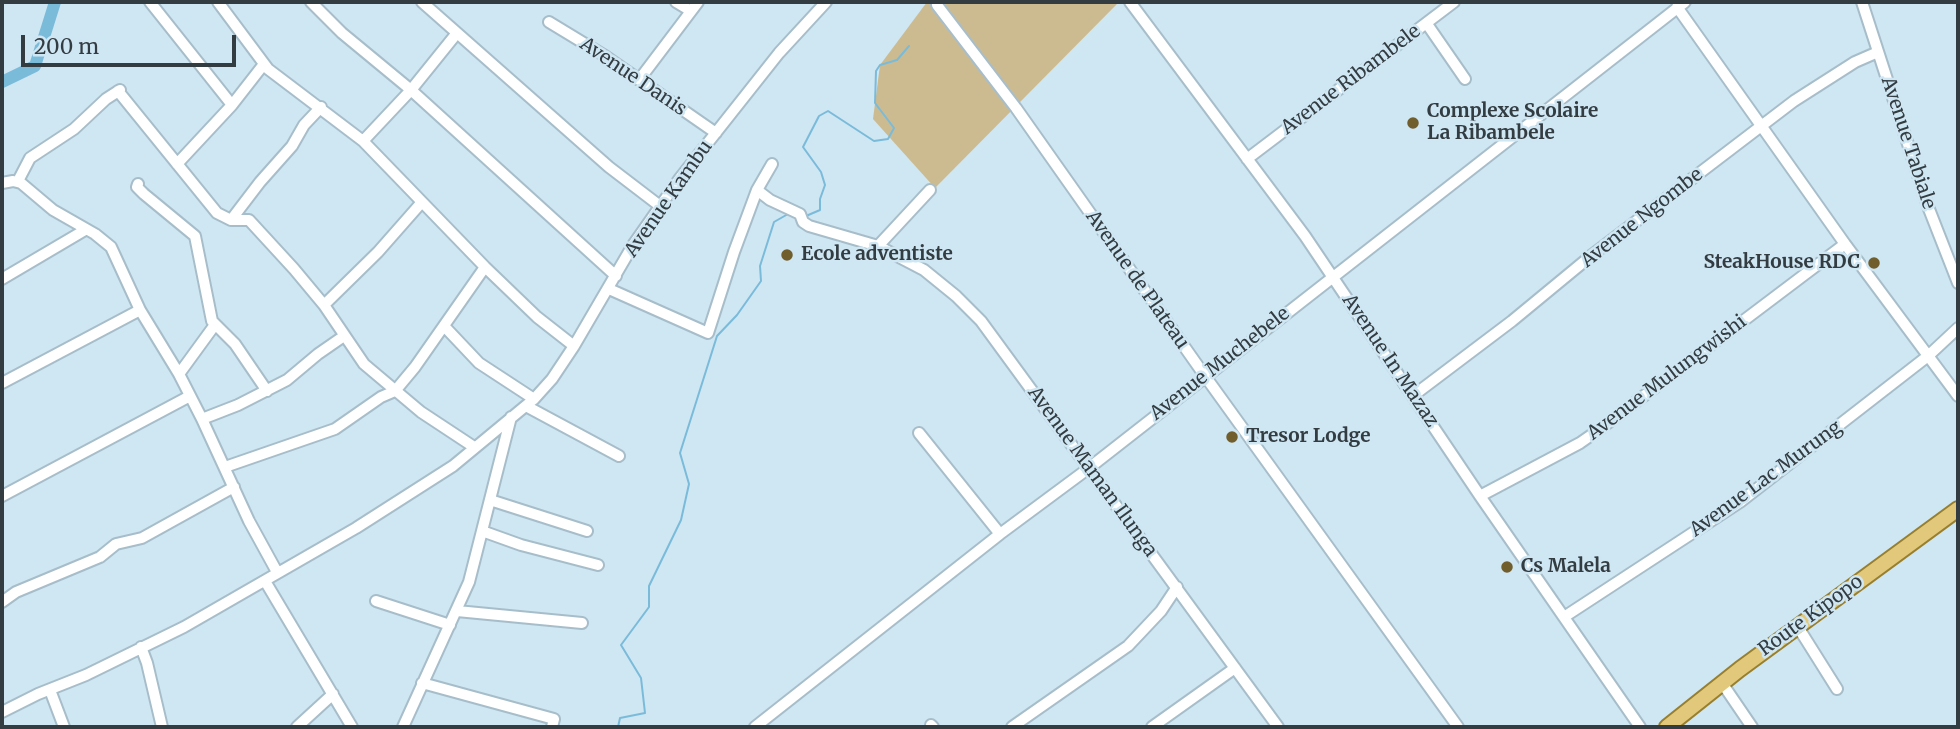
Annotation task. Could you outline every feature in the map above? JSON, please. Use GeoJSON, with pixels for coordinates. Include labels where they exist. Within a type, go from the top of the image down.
{"type":"FeatureCollection","features":[{"type":"Feature","properties":{"kind":"main road","name":"Route Kipopo"},"geometry":{"type":"LineString","coordinates":[[1667,727],[1958,509]]}},
{"type":"Feature","properties":{"kind":"street"},"geometry":{"type":"LineString","coordinates":[[150,2],[232,105]]}},
{"type":"Feature","properties":{"kind":"street"},"geometry":{"type":"LineString","coordinates":[[218,2],[276,76],[363,141],[485,267],[537,317],[574,346]]}},
{"type":"Feature","properties":{"kind":"street"},"geometry":{"type":"LineString","coordinates":[[311,2],[342,33],[411,90],[617,276]]}},
{"type":"Feature","properties":{"kind":"street"},"geometry":{"type":"LineString","coordinates":[[422,2],[609,167],[660,206]]}},
{"type":"Feature","properties":{"kind":"street"},"geometry":{"type":"LineString","coordinates":[[639,80],[694,6],[676,2]]}},
{"type":"Feature","properties":{"kind":"street","name":"Avenue Kambu"},"geometry":{"type":"LineString","coordinates":[[2,712],[184,627],[265,581],[399,502],[453,466],[530,402],[552,379],[574,346],[633,245],[660,206],[779,53],[826,2]]}},
{"type":"Feature","properties":{"kind":"street","name":"Avenue In Mazaz"},"geometry":{"type":"LineString","coordinates":[[1130,2],[1333,276],[1480,496],[1640,727]]}},
{"type":"Feature","properties":{"kind":"street","name":"Avenue Ribambele"},"geometry":{"type":"LineString","coordinates":[[1247,159],[1454,2]]}},
{"type":"Feature","properties":{"kind":"street","name":"Avenue Tabiale"},"geometry":{"type":"LineString","coordinates":[[1862,2],[1926,199],[1958,283]]}},
{"type":"Feature","properties":{"kind":"street"},"geometry":{"type":"LineString","coordinates":[[1681,4],[1761,127],[1958,396]]}},
{"type":"Feature","properties":{"kind":"street","name":"Avenue Muchebele"},"geometry":{"type":"LineString","coordinates":[[755,727],[1681,4]]}},
{"type":"Feature","properties":{"kind":"street","name":"Avenue de Plateau"},"geometry":{"type":"LineString","coordinates":[[937,5],[1016,108],[1458,727]]}},
{"type":"Feature","properties":{"kind":"street","name":"Avenue Danis"},"geometry":{"type":"LineString","coordinates":[[549,22],[716,133]]}},
{"type":"Feature","properties":{"kind":"street"},"geometry":{"type":"LineString","coordinates":[[1427,23],[1465,79]]}},
{"type":"Feature","properties":{"kind":"street"},"geometry":{"type":"LineString","coordinates":[[363,141],[411,90],[457,33]]}},
{"type":"Feature","properties":{"kind":"street","name":"Avenue Ngombe"},"geometry":{"type":"LineString","coordinates":[[1414,395],[1512,321],[1592,255],[1823,81],[1878,52]]}},
{"type":"Feature","properties":{"kind":"street"},"geometry":{"type":"LineString","coordinates":[[177,164],[232,105],[264,64]]}},
{"type":"Feature","properties":{"kind":"street"},"geometry":{"type":"LineString","coordinates":[[18,181],[30,158],[74,129],[119,91],[217,213],[230,220],[245,219],[253,224],[324,305],[359,359],[421,412],[474,447]]}},
{"type":"Feature","properties":{"kind":"street"},"geometry":{"type":"LineString","coordinates":[[230,220],[321,107]]}},
{"type":"Feature","properties":{"kind":"street"},"geometry":{"type":"LineString","coordinates":[[609,289],[708,333],[757,190],[772,164]]}},
{"type":"Feature","properties":{"kind":"street"},"geometry":{"type":"LineString","coordinates":[[2,183],[18,181],[53,211],[95,234],[111,247],[140,310],[179,374],[254,531],[277,572]]}},
{"type":"Feature","properties":{"kind":"street"},"geometry":{"type":"LineString","coordinates":[[138,184],[137,187],[144,194],[195,236],[214,326],[235,344],[267,391]]}},
{"type":"Feature","properties":{"kind":"street","name":"Avenue Maman Ilunga"},"geometry":{"type":"LineString","coordinates":[[757,190],[802,217],[803,222],[809,226],[878,246],[933,275],[981,321],[1278,727]]}},
{"type":"Feature","properties":{"kind":"street"},"geometry":{"type":"LineString","coordinates":[[878,246],[930,190]]}},
{"type":"Feature","properties":{"kind":"street"},"geometry":{"type":"LineString","coordinates":[[324,305],[378,252],[422,202]]}},
{"type":"Feature","properties":{"kind":"street"},"geometry":{"type":"LineString","coordinates":[[2,279],[85,230]]}},
{"type":"Feature","properties":{"kind":"street","name":"Avenue Mulungwishi"},"geometry":{"type":"LineString","coordinates":[[1480,496],[1580,443],[1845,244]]}},
{"type":"Feature","properties":{"kind":"street"},"geometry":{"type":"LineString","coordinates":[[225,467],[335,429],[381,397],[395,391],[485,267]]}},
{"type":"Feature","properties":{"kind":"street"},"geometry":{"type":"LineString","coordinates":[[2,383],[140,310]]}},
{"type":"Feature","properties":{"kind":"street"},"geometry":{"type":"LineString","coordinates":[[179,374],[214,326]]}},
{"type":"Feature","properties":{"kind":"street"},"geometry":{"type":"LineString","coordinates":[[444,327],[478,363],[530,402],[619,456]]}},
{"type":"Feature","properties":{"kind":"street","name":"Avenue Lac Murung"},"geometry":{"type":"LineString","coordinates":[[1564,617],[1740,502],[1928,356],[1958,328]]}},
{"type":"Feature","properties":{"kind":"street"},"geometry":{"type":"LineString","coordinates":[[202,419],[287,380],[344,337]]}},
{"type":"Feature","properties":{"kind":"street"},"geometry":{"type":"LineString","coordinates":[[2,496],[190,396]]}},
{"type":"Feature","properties":{"kind":"street"},"geometry":{"type":"LineString","coordinates":[[403,727],[469,582],[512,417]]}},
{"type":"Feature","properties":{"kind":"street"},"geometry":{"type":"LineString","coordinates":[[919,433],[999,534]]}},
{"type":"Feature","properties":{"kind":"street"},"geometry":{"type":"LineString","coordinates":[[486,438],[504,446]]}},
{"type":"Feature","properties":{"kind":"street"},"geometry":{"type":"LineString","coordinates":[[2,602],[16,592],[100,557],[116,544],[142,538],[234,486]]}},
{"type":"Feature","properties":{"kind":"street"},"geometry":{"type":"LineString","coordinates":[[490,500],[587,531]]}},
{"type":"Feature","properties":{"kind":"street"},"geometry":{"type":"LineString","coordinates":[[482,531],[521,545],[598,565]]}},
{"type":"Feature","properties":{"kind":"street"},"geometry":{"type":"LineString","coordinates":[[265,581],[352,727]]}},
{"type":"Feature","properties":{"kind":"street"},"geometry":{"type":"LineString","coordinates":[[1012,727],[1128,646],[1161,611],[1177,587]]}},
{"type":"Feature","properties":{"kind":"street"},"geometry":{"type":"LineString","coordinates":[[376,601],[450,625]]}},
{"type":"Feature","properties":{"kind":"street"},"geometry":{"type":"LineString","coordinates":[[457,611],[582,623]]}},
{"type":"Feature","properties":{"kind":"street"},"geometry":{"type":"LineString","coordinates":[[1798,627],[1837,689]]}},
{"type":"Feature","properties":{"kind":"street"},"geometry":{"type":"LineString","coordinates":[[141,647],[162,727]]}},
{"type":"Feature","properties":{"kind":"street"},"geometry":{"type":"LineString","coordinates":[[1152,727],[1235,668]]}},
{"type":"Feature","properties":{"kind":"street"},"geometry":{"type":"LineString","coordinates":[[1723,683],[1752,727]]}},
{"type":"Feature","properties":{"kind":"street"},"geometry":{"type":"LineString","coordinates":[[422,684],[554,719],[552,727]]}},
{"type":"Feature","properties":{"kind":"street"},"geometry":{"type":"LineString","coordinates":[[50,690],[64,727]]}},
{"type":"Feature","properties":{"kind":"street"},"geometry":{"type":"LineString","coordinates":[[297,727],[333,694]]}},
{"type":"Feature","properties":{"kind":"shaded area"},"geometry":{"type":"Polygon","coordinates":[[[927,2],[1119,2],[935,188],[873,119],[880,65],[927,2]]]}},
{"type":"Feature","properties":{"kind":"waterway"},"geometry":{"type":"LineString","coordinates":[[2,82],[35,66],[55,2]]}},
{"type":"Feature","properties":{"kind":"waterway"},"geometry":{"type":"LineString","coordinates":[[806,216],[820,210],[820,199],[825,185],[821,172],[803,147],[819,116],[828,111],[874,141],[888,139],[894,128],[875,103],[876,71],[880,65],[897,60],[909,46]]}},
{"type":"Feature","properties":{"kind":"waterway"},"geometry":{"type":"LineString","coordinates":[[618,727],[620,718],[645,713],[641,678],[621,645],[649,607],[649,586],[681,520],[689,484],[680,453],[717,336],[737,315],[761,281],[760,266],[774,222],[788,214]]}},
{"type":"Feature","properties":{"kind":"place","name":"Complexe Scolaire La Ribambele"},"geometry":{"type":"Point","coordinates":[1413,123]}},
{"type":"Feature","properties":{"kind":"place","name":"Ecole adventiste"},"geometry":{"type":"Point","coordinates":[787,255]}},
{"type":"Feature","properties":{"kind":"place","name":"SteakHouse RDC"},"geometry":{"type":"Point","coordinates":[1874,263]}},
{"type":"Feature","properties":{"kind":"place","name":"Tresor Lodge"},"geometry":{"type":"Point","coordinates":[1232,437]}},
{"type":"Feature","properties":{"kind":"place","name":"Cs Malela"},"geometry":{"type":"Point","coordinates":[1507,567]}}]}
